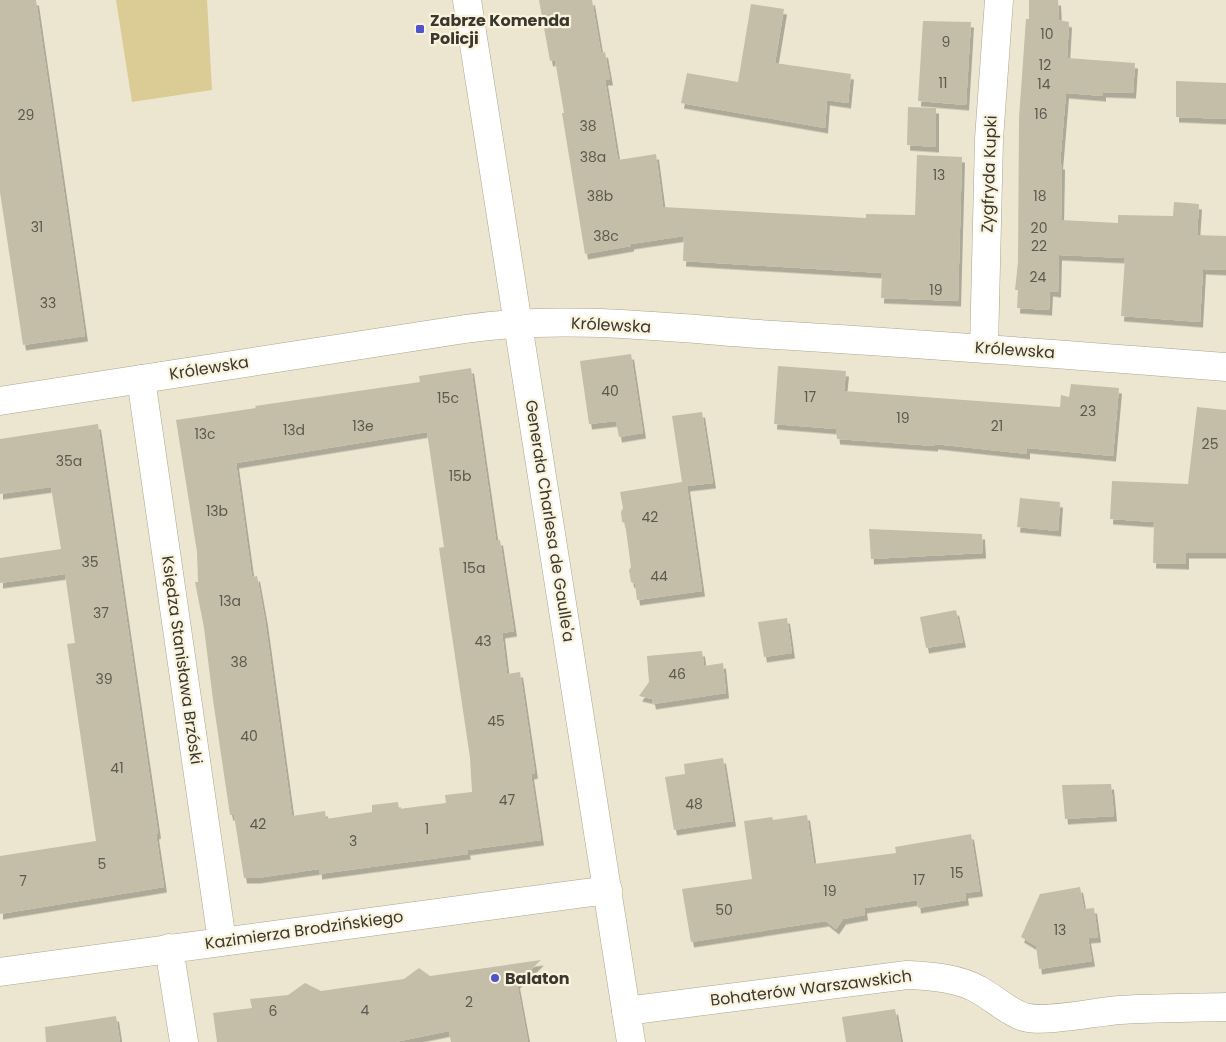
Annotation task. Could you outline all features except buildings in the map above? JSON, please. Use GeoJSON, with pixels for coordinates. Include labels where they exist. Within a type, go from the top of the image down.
{"type":"FeatureCollection","features":[{"type":"Feature","properties":{"kind":"street","name":"Generała Charlesa de Gaulle'a"},"geometry":{"type":"LineString","coordinates":[[467,0],[632,1042]]}},
{"type":"Feature","properties":{"kind":"street","name":"Zygfryda Kupki"},"geometry":{"type":"LineString","coordinates":[[984,348],[989,139],[999,0]]}},
{"type":"Feature","properties":{"kind":"street","name":"Królewska"},"geometry":{"type":"LineString","coordinates":[[0,401],[480,327],[519,323],[585,323],[984,348],[1226,367]]}},
{"type":"Feature","properties":{"kind":"street","name":"Księdza Stanisława Brzóski"},"geometry":{"type":"LineString","coordinates":[[141,379],[222,941]]}},
{"type":"Feature","properties":{"kind":"street","name":"Kazimierza Brodzińskiego"},"geometry":{"type":"LineString","coordinates":[[0,972],[608,890]]}},
{"type":"Feature","properties":{"kind":"street"},"geometry":{"type":"LineString","coordinates":[[169,948],[184,1042]]}},
{"type":"Feature","properties":{"kind":"street","name":"Bohaterów Warszawskich"},"geometry":{"type":"LineString","coordinates":[[626,1011],[907,975],[932,976],[953,981],[979,990],[1011,1011],[1024,1017],[1037,1019],[1118,1010],[1226,1007]]}},
{"type":"Feature","properties":{"kind":"shaded area"},"geometry":{"type":"Polygon","coordinates":[[[116,0],[207,0],[212,90],[132,102],[116,0]]]}},
{"type":"Feature","properties":{"kind":"place","name":"Zabrze Komenda Policji"},"geometry":{"type":"Point","coordinates":[420,29]}},
{"type":"Feature","properties":{"kind":"place","name":"Balaton"},"geometry":{"type":"Point","coordinates":[495,978]}}]}
